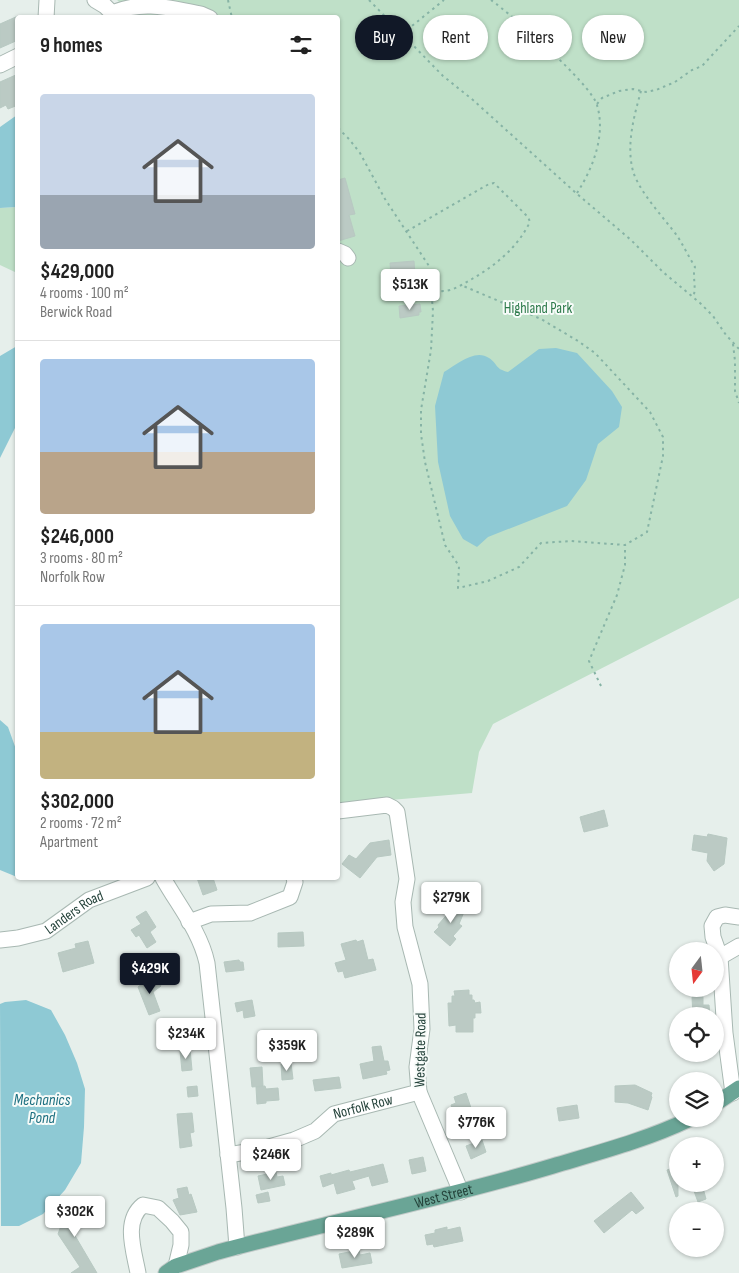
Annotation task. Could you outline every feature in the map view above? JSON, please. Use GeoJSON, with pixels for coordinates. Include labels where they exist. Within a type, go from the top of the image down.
{"type":"FeatureCollection","features":[{"type":"Feature","properties":{"kind":"main road"},"geometry":{"type":"LineString","coordinates":[[724,1098],[736,1090]]}},
{"type":"Feature","properties":{"kind":"main road","name":"West Street"},"geometry":{"type":"LineString","coordinates":[[171,1269],[237,1247],[461,1192],[619,1147],[673,1127]]}},
{"type":"Feature","properties":{"kind":"street"},"geometry":{"type":"LineString","coordinates":[[46,15],[47,0]]}},
{"type":"Feature","properties":{"kind":"street"},"geometry":{"type":"LineString","coordinates":[[95,0],[115,15],[130,6],[143,4],[199,15]]}},
{"type":"Feature","properties":{"kind":"street"},"geometry":{"type":"LineString","coordinates":[[0,65],[15,58]]}},
{"type":"Feature","properties":{"kind":"street","name":"Westgate Road"},"geometry":{"type":"LineString","coordinates":[[340,811],[387,805],[397,812],[407,879],[403,902],[405,927],[420,984],[422,1029],[417,1067],[419,1092],[461,1192]]}},
{"type":"Feature","properties":{"kind":"street","name":"Landers Road"},"geometry":{"type":"LineString","coordinates":[[0,940],[46,931],[89,900],[143,880]]}},
{"type":"Feature","properties":{"kind":"street"},"geometry":{"type":"LineString","coordinates":[[164,880],[204,949],[207,963],[237,1247]]}},
{"type":"Feature","properties":{"kind":"street"},"geometry":{"type":"LineString","coordinates":[[189,922],[211,914],[250,913],[290,898],[294,880]]}},
{"type":"Feature","properties":{"kind":"street"},"geometry":{"type":"LineString","coordinates":[[715,942],[712,926],[715,920],[725,915],[739,917]]}},
{"type":"Feature","properties":{"kind":"street"},"geometry":{"type":"LineString","coordinates":[[724,955],[739,946]]}},
{"type":"Feature","properties":{"kind":"street"},"geometry":{"type":"LineString","coordinates":[[723,998],[725,1033],[736,1090]]}},
{"type":"Feature","properties":{"kind":"street","name":"Norfolk Row"},"geometry":{"type":"LineString","coordinates":[[228,1155],[258,1150],[294,1140],[314,1131],[334,1114],[419,1092]]}},
{"type":"Feature","properties":{"kind":"street"},"geometry":{"type":"LineString","coordinates":[[138,1273],[132,1237],[133,1222],[136,1212],[143,1206],[158,1208],[181,1232],[181,1245],[171,1269]]}},
{"type":"Feature","properties":{"kind":"path"},"geometry":{"type":"LineString","coordinates":[[228,0],[231,15]]}},
{"type":"Feature","properties":{"kind":"path"},"geometry":{"type":"LineString","coordinates":[[369,0],[384,15]]}},
{"type":"Feature","properties":{"kind":"path"},"geometry":{"type":"LineString","coordinates":[[413,25],[444,0]]}},
{"type":"Feature","properties":{"kind":"path"},"geometry":{"type":"LineString","coordinates":[[491,0],[521,25],[574,75],[597,104],[600,134],[598,146],[586,179],[576,194]]}},
{"type":"Feature","properties":{"kind":"path"},"geometry":{"type":"LineString","coordinates":[[597,104],[602,98],[619,91],[633,89],[641,91],[656,90],[664,87],[702,66],[739,26]]}},
{"type":"Feature","properties":{"kind":"path"},"geometry":{"type":"LineString","coordinates":[[413,45],[444,76],[576,194],[631,240],[662,272],[694,297],[713,316],[733,344],[739,349]]}},
{"type":"Feature","properties":{"kind":"path"},"geometry":{"type":"LineString","coordinates":[[641,91],[630,147],[633,172],[696,267],[694,272],[696,292],[694,297]]}},
{"type":"Feature","properties":{"kind":"path"},"geometry":{"type":"LineString","coordinates":[[340,130],[360,153],[385,199],[429,266],[433,311],[431,350],[421,410],[421,434],[425,462],[445,545],[458,566],[458,588],[488,581],[519,566],[541,543],[571,541],[625,545],[647,532],[664,456],[663,437],[650,412],[596,352],[541,319],[461,285]]}},
{"type":"Feature","properties":{"kind":"path"},"geometry":{"type":"LineString","coordinates":[[407,231],[489,184],[494,183],[528,217],[530,222],[510,249],[495,265],[461,285],[443,291],[431,290]]}},
{"type":"Feature","properties":{"kind":"path"},"geometry":{"type":"LineString","coordinates":[[733,344],[735,390],[739,403]]}},
{"type":"Feature","properties":{"kind":"path"},"geometry":{"type":"LineString","coordinates":[[601,686],[589,661],[618,595],[625,564],[625,545]]}},
{"type":"Feature","properties":{"kind":"green space","name":"Highland Park"},"geometry":{"type":"Polygon","coordinates":[[[117,0],[739,0],[739,598],[493,724],[479,752],[472,793],[367,802],[340,802],[340,15],[130,15],[117,0]]]}},
{"type":"Feature","properties":{"kind":"green space"},"geometry":{"type":"Polygon","coordinates":[[[15,207],[15,272],[0,265],[0,208],[15,207]]]}},
{"type":"Feature","properties":{"kind":"water"},"geometry":{"type":"Polygon","coordinates":[[[15,116],[15,207],[0,208],[0,127],[15,116]]]}},
{"type":"Feature","properties":{"kind":"water"},"geometry":{"type":"Polygon","coordinates":[[[15,347],[15,428],[0,458],[0,356],[15,347]]]}},
{"type":"Feature","properties":{"kind":"water"},"geometry":{"type":"Polygon","coordinates":[[[556,348],[577,353],[612,391],[622,407],[619,427],[598,444],[586,480],[567,506],[488,537],[477,547],[463,539],[450,516],[438,462],[435,406],[444,372],[472,356],[484,355],[499,368],[508,372],[539,349],[556,348]]]}},
{"type":"Feature","properties":{"kind":"water"},"geometry":{"type":"Polygon","coordinates":[[[0,720],[8,727],[15,746],[15,876],[0,870],[0,720]]]}},
{"type":"Feature","properties":{"kind":"water","name":"Mechanics Pond"},"geometry":{"type":"Polygon","coordinates":[[[26,1000],[51,1010],[65,1035],[77,1063],[85,1089],[81,1163],[65,1190],[43,1214],[19,1226],[1,1226],[0,1004],[26,1000]]]}},
{"type":"Feature","properties":{"kind":"building"},"geometry":{"type":"Polygon","coordinates":[[[15,17],[15,41],[0,48],[0,24],[15,17]]]}},
{"type":"Feature","properties":{"kind":"building"},"geometry":{"type":"Polygon","coordinates":[[[15,75],[15,106],[8,109],[6,105],[0,108],[0,82],[15,75]]]}},
{"type":"Feature","properties":{"kind":"building"},"geometry":{"type":"Polygon","coordinates":[[[345,178],[355,214],[349,215],[355,236],[340,240],[340,179],[345,178]]]}},
{"type":"Feature","properties":{"kind":"building"},"geometry":{"type":"Polygon","coordinates":[[[414,261],[415,274],[391,276],[390,263],[414,261]]]}},
{"type":"Feature","properties":{"kind":"building"},"geometry":{"type":"Polygon","coordinates":[[[420,304],[421,312],[419,312],[419,315],[400,318],[399,306],[420,304]]]}},
{"type":"Feature","properties":{"kind":"building"},"geometry":{"type":"Polygon","coordinates":[[[604,810],[608,826],[584,832],[580,817],[604,810]]]}},
{"type":"Feature","properties":{"kind":"building"},"geometry":{"type":"Polygon","coordinates":[[[708,834],[727,838],[724,864],[714,871],[707,861],[708,853],[692,850],[694,835],[707,837],[708,834]]]}},
{"type":"Feature","properties":{"kind":"building"},"geometry":{"type":"Polygon","coordinates":[[[389,840],[391,855],[377,857],[360,878],[342,864],[349,855],[356,859],[370,843],[389,840]]]}},
{"type":"Feature","properties":{"kind":"building"},"geometry":{"type":"Polygon","coordinates":[[[198,880],[214,880],[217,890],[203,895],[198,880]]]}},
{"type":"Feature","properties":{"kind":"building"},"geometry":{"type":"Polygon","coordinates":[[[454,902],[466,907],[459,924],[462,926],[453,936],[456,939],[450,946],[434,932],[450,911],[454,902]]]}},
{"type":"Feature","properties":{"kind":"building"},"geometry":{"type":"Polygon","coordinates":[[[146,911],[156,927],[150,932],[156,942],[147,948],[139,935],[136,937],[131,930],[141,924],[136,917],[146,911]]]}},
{"type":"Feature","properties":{"kind":"building"},"geometry":{"type":"Polygon","coordinates":[[[303,932],[304,946],[278,947],[278,933],[303,932]]]}},
{"type":"Feature","properties":{"kind":"building"},"geometry":{"type":"Polygon","coordinates":[[[356,940],[357,942],[363,940],[368,960],[373,959],[376,970],[345,978],[343,971],[338,972],[335,963],[346,960],[341,944],[356,940]]]}},
{"type":"Feature","properties":{"kind":"building"},"geometry":{"type":"Polygon","coordinates":[[[88,941],[94,963],[63,972],[58,953],[76,948],[75,944],[88,941]]]}},
{"type":"Feature","properties":{"kind":"building"},"geometry":{"type":"Polygon","coordinates":[[[239,960],[243,962],[244,970],[226,972],[224,962],[239,960]]]}},
{"type":"Feature","properties":{"kind":"building"},"geometry":{"type":"Polygon","coordinates":[[[154,975],[161,986],[153,992],[160,1011],[149,1015],[138,987],[154,975]]]}},
{"type":"Feature","properties":{"kind":"building"},"geometry":{"type":"Polygon","coordinates":[[[469,990],[472,1000],[475,1003],[480,1002],[481,1013],[475,1013],[473,1032],[456,1032],[456,1025],[449,1026],[448,1003],[452,1003],[452,996],[455,996],[454,991],[469,990]]]}},
{"type":"Feature","properties":{"kind":"building"},"geometry":{"type":"Polygon","coordinates":[[[692,998],[703,998],[703,1005],[709,1005],[709,1007],[693,1007],[692,998]]]}},
{"type":"Feature","properties":{"kind":"building"},"geometry":{"type":"Polygon","coordinates":[[[252,1000],[255,1016],[244,1018],[243,1010],[237,1012],[235,1003],[252,1000]]]}},
{"type":"Feature","properties":{"kind":"building"},"geometry":{"type":"Polygon","coordinates":[[[381,1046],[384,1061],[388,1061],[390,1070],[386,1071],[387,1074],[363,1079],[360,1064],[374,1061],[372,1047],[381,1046]]]}},
{"type":"Feature","properties":{"kind":"building"},"geometry":{"type":"Polygon","coordinates":[[[190,1049],[192,1070],[182,1071],[180,1051],[190,1049]]]}},
{"type":"Feature","properties":{"kind":"building"},"geometry":{"type":"Polygon","coordinates":[[[291,1063],[293,1079],[282,1080],[281,1064],[291,1063]]]}},
{"type":"Feature","properties":{"kind":"building"},"geometry":{"type":"Polygon","coordinates":[[[262,1067],[263,1086],[252,1087],[250,1068],[262,1067]]]}},
{"type":"Feature","properties":{"kind":"building"},"geometry":{"type":"Polygon","coordinates":[[[339,1077],[341,1088],[315,1091],[313,1080],[339,1077]]]}},
{"type":"Feature","properties":{"kind":"building"},"geometry":{"type":"Polygon","coordinates":[[[635,1085],[652,1093],[648,1110],[628,1103],[615,1102],[615,1086],[635,1085]]]}},
{"type":"Feature","properties":{"kind":"building"},"geometry":{"type":"Polygon","coordinates":[[[197,1086],[198,1096],[188,1097],[187,1087],[197,1086]]]}},
{"type":"Feature","properties":{"kind":"building"},"geometry":{"type":"Polygon","coordinates":[[[265,1086],[266,1089],[278,1088],[279,1100],[257,1104],[256,1087],[265,1086]]]}},
{"type":"Feature","properties":{"kind":"building"},"geometry":{"type":"Polygon","coordinates":[[[466,1093],[473,1114],[456,1120],[451,1105],[456,1103],[454,1097],[466,1093]]]}},
{"type":"Feature","properties":{"kind":"building"},"geometry":{"type":"Polygon","coordinates":[[[577,1105],[579,1118],[559,1121],[557,1108],[577,1105]]]}},
{"type":"Feature","properties":{"kind":"building"},"geometry":{"type":"Polygon","coordinates":[[[485,1111],[488,1119],[475,1123],[473,1115],[485,1111]]]}},
{"type":"Feature","properties":{"kind":"building"},"geometry":{"type":"Polygon","coordinates":[[[192,1113],[194,1132],[190,1133],[192,1146],[180,1148],[177,1114],[192,1113]]]}},
{"type":"Feature","properties":{"kind":"building"},"geometry":{"type":"Polygon","coordinates":[[[482,1140],[486,1152],[471,1159],[466,1146],[482,1140]]]}},
{"type":"Feature","properties":{"kind":"building"},"geometry":{"type":"Polygon","coordinates":[[[423,1157],[426,1171],[412,1174],[409,1160],[423,1157]]]}},
{"type":"Feature","properties":{"kind":"building"},"geometry":{"type":"Polygon","coordinates":[[[383,1164],[388,1182],[372,1186],[369,1176],[352,1181],[355,1189],[337,1194],[334,1183],[323,1187],[320,1176],[349,1170],[350,1172],[383,1164]]]}},
{"type":"Feature","properties":{"kind":"building"},"geometry":{"type":"Polygon","coordinates":[[[276,1172],[277,1177],[283,1176],[285,1185],[261,1190],[258,1176],[276,1172]]]}},
{"type":"Feature","properties":{"kind":"building"},"geometry":{"type":"Polygon","coordinates":[[[187,1187],[197,1212],[180,1215],[173,1200],[179,1198],[177,1189],[187,1187]]]}},
{"type":"Feature","properties":{"kind":"building"},"geometry":{"type":"Polygon","coordinates":[[[268,1192],[270,1201],[258,1203],[256,1195],[268,1192]]]}},
{"type":"Feature","properties":{"kind":"building"},"geometry":{"type":"Polygon","coordinates":[[[631,1192],[644,1208],[636,1214],[632,1210],[604,1233],[594,1221],[631,1192]]]}},
{"type":"Feature","properties":{"kind":"building"},"geometry":{"type":"Polygon","coordinates":[[[694,1192],[704,1192],[706,1199],[698,1202],[694,1192]]]}},
{"type":"Feature","properties":{"kind":"building"},"geometry":{"type":"Polygon","coordinates":[[[70,1201],[86,1207],[74,1234],[97,1273],[71,1273],[80,1267],[58,1234],[70,1201]]]}},
{"type":"Feature","properties":{"kind":"building"},"geometry":{"type":"Polygon","coordinates":[[[447,1227],[447,1230],[460,1227],[463,1241],[434,1247],[433,1244],[427,1245],[425,1235],[435,1233],[435,1230],[447,1227]]]}},
{"type":"Feature","properties":{"kind":"building"},"geometry":{"type":"Polygon","coordinates":[[[359,1250],[360,1255],[370,1253],[372,1263],[342,1268],[339,1254],[359,1250]]]}}]}
